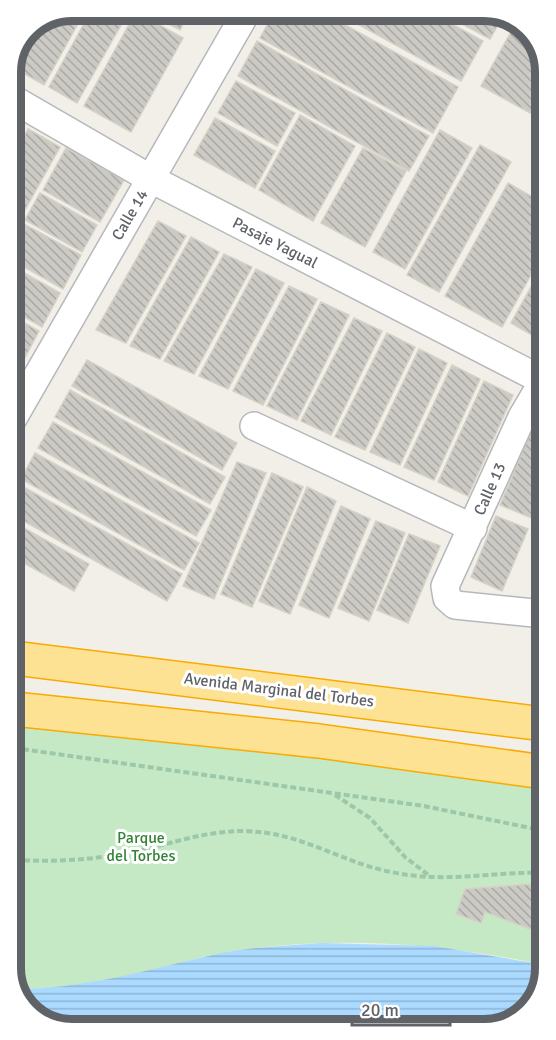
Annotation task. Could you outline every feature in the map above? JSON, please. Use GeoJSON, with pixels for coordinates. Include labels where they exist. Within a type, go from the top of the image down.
{"type":"FeatureCollection","features":[{"type":"Feature","properties":{"kind":"highway","name":"Avenida Marginal del Torbes"},"geometry":{"type":"LineString","coordinates":[[21,659],[535,723]]}},
{"type":"Feature","properties":{"kind":"highway"},"geometry":{"type":"LineString","coordinates":[[21,711],[319,741],[535,771]]}},
{"type":"Feature","properties":{"kind":"street","name":"Calle 14"},"geometry":{"type":"LineString","coordinates":[[21,404],[241,21]]}},
{"type":"Feature","properties":{"kind":"street","name":"Pasaje Yagual"},"geometry":{"type":"LineString","coordinates":[[21,104],[151,179],[535,378]]}},
{"type":"Feature","properties":{"kind":"street","name":"Calle 13"},"geometry":{"type":"LineString","coordinates":[[535,394],[522,417],[445,586],[447,598],[455,605],[535,613]]}},
{"type":"Feature","properties":{"kind":"street"},"geometry":{"type":"LineString","coordinates":[[254,426],[473,528]]}},
{"type":"Feature","properties":{"kind":"path"},"geometry":{"type":"LineString","coordinates":[[21,749],[424,806],[535,829]]}},
{"type":"Feature","properties":{"kind":"path"},"geometry":{"type":"LineString","coordinates":[[334,794],[370,818],[405,858],[432,878]]}},
{"type":"Feature","properties":{"kind":"path"},"geometry":{"type":"LineString","coordinates":[[21,860],[96,858],[202,835],[255,831],[300,839],[372,868],[432,878],[535,873]]}},
{"type":"Feature","properties":{"kind":"green space","name":"Parque del Torbes"},"geometry":{"type":"Polygon","coordinates":[[[21,711],[535,771],[535,963],[421,946],[295,944],[212,955],[159,970],[106,981],[26,989],[22,978],[21,711]]]}},
{"type":"Feature","properties":{"kind":"water"},"geometry":{"type":"Polygon","coordinates":[[[321,943],[434,946],[535,963],[535,968],[532,984],[526,996],[517,1006],[503,1015],[484,1019],[69,1019],[50,1014],[41,1008],[26,989],[89,983],[208,956],[264,947],[321,943]]]}},
{"type":"Feature","properties":{"kind":"building"},"geometry":{"type":"Polygon","coordinates":[[[79,21],[44,85],[21,72],[22,62],[37,36],[47,28],[62,22],[79,21]]]}},
{"type":"Feature","properties":{"kind":"building"},"geometry":{"type":"Polygon","coordinates":[[[85,21],[123,21],[77,103],[49,87],[85,21]]]}},
{"type":"Feature","properties":{"kind":"building"},"geometry":{"type":"Polygon","coordinates":[[[131,21],[152,21],[183,38],[131,132],[84,106],[131,21]]]}},
{"type":"Feature","properties":{"kind":"building"},"geometry":{"type":"Polygon","coordinates":[[[163,21],[185,21],[180,30],[163,21]]]}},
{"type":"Feature","properties":{"kind":"building"},"geometry":{"type":"Polygon","coordinates":[[[269,21],[338,21],[458,87],[433,133],[260,38],[269,21]]]}},
{"type":"Feature","properties":{"kind":"building"},"geometry":{"type":"Polygon","coordinates":[[[352,21],[446,21],[483,41],[461,81],[352,21]]]}},
{"type":"Feature","properties":{"kind":"building"},"geometry":{"type":"Polygon","coordinates":[[[457,21],[487,21],[499,24],[490,39],[457,21]]]}},
{"type":"Feature","properties":{"kind":"building"},"geometry":{"type":"Polygon","coordinates":[[[512,30],[528,47],[534,62],[535,113],[534,115],[481,86],[512,30]]]}},
{"type":"Feature","properties":{"kind":"building"},"geometry":{"type":"Polygon","coordinates":[[[257,41],[429,136],[409,171],[238,76],[257,41]]]}},
{"type":"Feature","properties":{"kind":"building"},"geometry":{"type":"Polygon","coordinates":[[[236,81],[295,113],[277,146],[218,113],[236,81]]]}},
{"type":"Feature","properties":{"kind":"building"},"geometry":{"type":"Polygon","coordinates":[[[300,115],[355,146],[313,221],[259,190],[300,115]]]}},
{"type":"Feature","properties":{"kind":"building"},"geometry":{"type":"Polygon","coordinates":[[[215,118],[275,151],[255,188],[194,155],[215,118]]]}},
{"type":"Feature","properties":{"kind":"building"},"geometry":{"type":"Polygon","coordinates":[[[28,129],[60,147],[21,217],[21,141],[28,129]]]}},
{"type":"Feature","properties":{"kind":"building"},"geometry":{"type":"Polygon","coordinates":[[[440,130],[472,148],[405,269],[373,252],[440,130]]]}},
{"type":"Feature","properties":{"kind":"building"},"geometry":{"type":"Polygon","coordinates":[[[480,145],[511,162],[439,292],[407,275],[480,145]]]}},
{"type":"Feature","properties":{"kind":"building"},"geometry":{"type":"Polygon","coordinates":[[[66,148],[124,180],[100,222],[43,190],[66,148]]]}},
{"type":"Feature","properties":{"kind":"building"},"geometry":{"type":"Polygon","coordinates":[[[363,148],[406,171],[365,247],[321,223],[363,148]]]}},
{"type":"Feature","properties":{"kind":"building"},"geometry":{"type":"Polygon","coordinates":[[[508,183],[535,199],[535,268],[502,327],[445,296],[508,183]]]}},
{"type":"Feature","properties":{"kind":"building"},"geometry":{"type":"Polygon","coordinates":[[[40,193],[97,225],[82,252],[25,220],[40,193]]]}},
{"type":"Feature","properties":{"kind":"building"},"geometry":{"type":"Polygon","coordinates":[[[158,221],[186,236],[126,343],[96,330],[158,221]]]}},
{"type":"Feature","properties":{"kind":"building"},"geometry":{"type":"Polygon","coordinates":[[[21,222],[81,255],[63,289],[21,265],[21,222]]]}},
{"type":"Feature","properties":{"kind":"building"},"geometry":{"type":"Polygon","coordinates":[[[191,237],[219,252],[160,359],[130,346],[191,237]]]}},
{"type":"Feature","properties":{"kind":"building"},"geometry":{"type":"Polygon","coordinates":[[[224,254],[252,267],[194,374],[164,361],[224,254]]]}},
{"type":"Feature","properties":{"kind":"building"},"geometry":{"type":"Polygon","coordinates":[[[256,269],[284,283],[228,389],[199,376],[256,269]]]}},
{"type":"Feature","properties":{"kind":"building"},"geometry":{"type":"Polygon","coordinates":[[[21,271],[60,293],[42,327],[21,315],[21,271]]]}},
{"type":"Feature","properties":{"kind":"building"},"geometry":{"type":"Polygon","coordinates":[[[535,280],[535,337],[511,323],[535,280]]]}},
{"type":"Feature","properties":{"kind":"building"},"geometry":{"type":"Polygon","coordinates":[[[289,286],[317,299],[263,405],[233,391],[289,286]]]}},
{"type":"Feature","properties":{"kind":"building"},"geometry":{"type":"Polygon","coordinates":[[[321,302],[349,315],[297,420],[267,406],[321,302]]]}},
{"type":"Feature","properties":{"kind":"building"},"geometry":{"type":"Polygon","coordinates":[[[354,318],[382,331],[331,435],[301,421],[354,318]]]}},
{"type":"Feature","properties":{"kind":"building"},"geometry":{"type":"Polygon","coordinates":[[[21,321],[39,331],[21,365],[21,321]]]}},
{"type":"Feature","properties":{"kind":"building"},"geometry":{"type":"Polygon","coordinates":[[[387,333],[415,347],[365,450],[335,437],[387,333]]]}},
{"type":"Feature","properties":{"kind":"building"},"geometry":{"type":"Polygon","coordinates":[[[419,349],[447,363],[400,465],[370,452],[419,349]]]}},
{"type":"Feature","properties":{"kind":"building"},"geometry":{"type":"Polygon","coordinates":[[[87,360],[237,443],[222,470],[72,386],[87,360]]]}},
{"type":"Feature","properties":{"kind":"building"},"geometry":{"type":"Polygon","coordinates":[[[452,365],[480,379],[434,480],[404,467],[452,365]]]}},
{"type":"Feature","properties":{"kind":"building"},"geometry":{"type":"Polygon","coordinates":[[[484,381],[513,395],[468,496],[438,482],[484,381]]]}},
{"type":"Feature","properties":{"kind":"building"},"geometry":{"type":"Polygon","coordinates":[[[70,390],[225,477],[210,504],[55,417],[70,390]]]}},
{"type":"Feature","properties":{"kind":"building"},"geometry":{"type":"Polygon","coordinates":[[[53,422],[211,510],[196,536],[38,448],[53,422]]]}},
{"type":"Feature","properties":{"kind":"building"},"geometry":{"type":"Polygon","coordinates":[[[535,422],[535,517],[534,519],[500,505],[535,422]]]}},
{"type":"Feature","properties":{"kind":"building"},"geometry":{"type":"Polygon","coordinates":[[[35,453],[199,543],[184,570],[21,479],[35,453]]]}},
{"type":"Feature","properties":{"kind":"building"},"geometry":{"type":"Polygon","coordinates":[[[237,462],[266,473],[214,599],[183,586],[237,462]]]}},
{"type":"Feature","properties":{"kind":"building"},"geometry":{"type":"Polygon","coordinates":[[[272,473],[303,487],[252,607],[221,594],[272,473]]]}},
{"type":"Feature","properties":{"kind":"building"},"geometry":{"type":"Polygon","coordinates":[[[21,486],[182,574],[167,601],[21,519],[21,486]]]}},
{"type":"Feature","properties":{"kind":"building"},"geometry":{"type":"Polygon","coordinates":[[[307,487],[336,501],[290,614],[259,601],[307,487]]]}},
{"type":"Feature","properties":{"kind":"building"},"geometry":{"type":"Polygon","coordinates":[[[341,506],[370,519],[329,618],[299,605],[341,506]]]}},
{"type":"Feature","properties":{"kind":"building"},"geometry":{"type":"Polygon","coordinates":[[[496,516],[528,529],[502,591],[471,577],[496,516]]]}},
{"type":"Feature","properties":{"kind":"building"},"geometry":{"type":"Polygon","coordinates":[[[376,521],[405,533],[369,621],[338,608],[376,521]]]}},
{"type":"Feature","properties":{"kind":"building"},"geometry":{"type":"Polygon","coordinates":[[[21,526],[89,564],[74,591],[21,561],[21,526]]]}},
{"type":"Feature","properties":{"kind":"building"},"geometry":{"type":"Polygon","coordinates":[[[409,534],[440,546],[408,623],[377,610],[409,534]]]}},
{"type":"Feature","properties":{"kind":"building"},"geometry":{"type":"Polygon","coordinates":[[[535,884],[535,931],[485,912],[481,923],[456,914],[465,889],[535,884]]]}}]}
